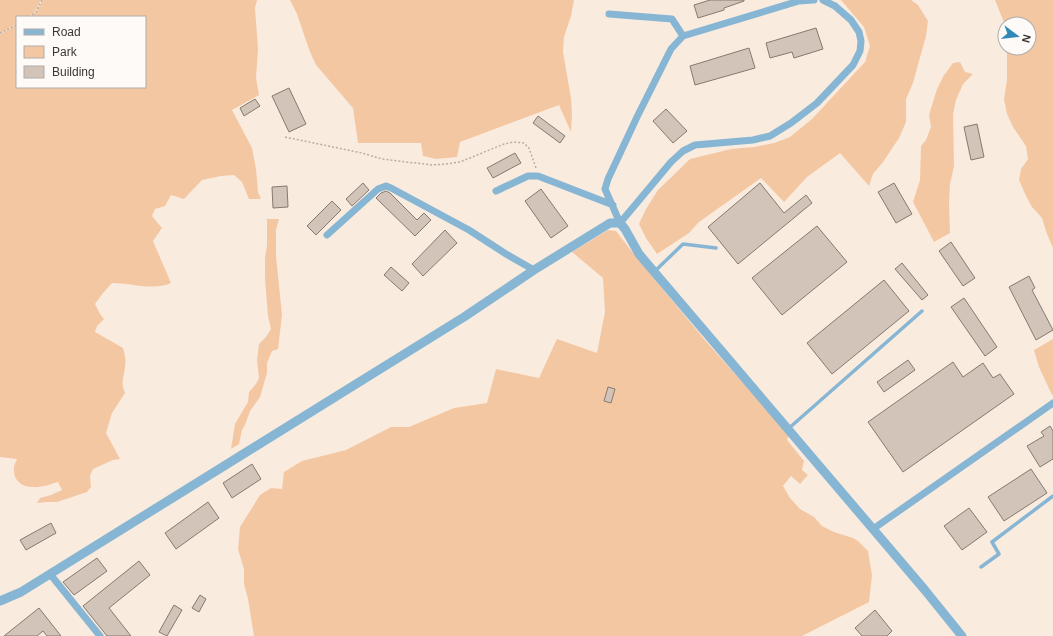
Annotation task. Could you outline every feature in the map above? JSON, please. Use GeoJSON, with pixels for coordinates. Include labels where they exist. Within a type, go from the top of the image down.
{"type":"FeatureCollection","features":[{"type":"Feature","properties":{"kind":"street"},"geometry":{"type":"LineString","coordinates":[[814,0],[799,1],[683,36],[671,49],[637,117],[608,179],[605,189],[620,223],[639,254],[924,589],[962,636]]}},
{"type":"Feature","properties":{"kind":"street"},"geometry":{"type":"LineString","coordinates":[[620,223],[671,162],[683,151],[695,145],[753,140],[770,136],[791,123],[817,103],[853,65],[860,51],[861,41],[859,32],[851,20],[834,3],[823,0]]}},
{"type":"Feature","properties":{"kind":"street"},"geometry":{"type":"LineString","coordinates":[[609,14],[672,19],[683,36]]}},
{"type":"Feature","properties":{"kind":"street"},"geometry":{"type":"LineString","coordinates":[[496,191],[528,176],[538,176],[613,205]]}},
{"type":"Feature","properties":{"kind":"street"},"geometry":{"type":"LineString","coordinates":[[327,236],[378,189],[386,186],[469,230],[534,270]]}},
{"type":"Feature","properties":{"kind":"street"},"geometry":{"type":"LineString","coordinates":[[0,601],[21,592],[464,317],[534,270],[610,223],[620,223]]}},
{"type":"Feature","properties":{"kind":"street"},"geometry":{"type":"LineString","coordinates":[[873,529],[1053,403]]}},
{"type":"Feature","properties":{"kind":"street"},"geometry":{"type":"LineString","coordinates":[[50,574],[100,636]]}},
{"type":"Feature","properties":{"kind":"lane"},"geometry":{"type":"LineString","coordinates":[[654,272],[683,244],[716,248]]}},
{"type":"Feature","properties":{"kind":"lane"},"geometry":{"type":"LineString","coordinates":[[788,429],[922,311]]}},
{"type":"Feature","properties":{"kind":"lane"},"geometry":{"type":"LineString","coordinates":[[982,567],[999,554],[992,542],[1053,496]]}},
{"type":"Feature","properties":{"kind":"path"},"geometry":{"type":"LineString","coordinates":[[30,16],[36,12],[42,0]]}},
{"type":"Feature","properties":{"kind":"path"},"geometry":{"type":"LineString","coordinates":[[0,34],[16,26]]}},
{"type":"Feature","properties":{"kind":"path"},"geometry":{"type":"LineString","coordinates":[[285,137],[362,153],[382,159],[432,165],[460,162],[504,144],[514,142],[524,143],[529,148],[538,176]]}},
{"type":"Feature","properties":{"kind":"green space"},"geometry":{"type":"Polygon","coordinates":[[[0,0],[41,0],[33,14],[27,16],[16,16],[16,25],[0,33],[0,0]]]}},
{"type":"Feature","properties":{"kind":"green space"},"geometry":{"type":"Polygon","coordinates":[[[43,0],[257,0],[255,8],[258,49],[256,78],[259,95],[232,110],[252,148],[258,192],[261,199],[249,199],[242,182],[234,175],[221,176],[202,180],[184,199],[171,195],[165,206],[155,209],[152,216],[162,228],[153,241],[171,283],[149,287],[112,283],[95,304],[104,319],[97,326],[95,332],[123,348],[125,355],[123,383],[125,393],[112,413],[106,433],[120,459],[113,460],[93,469],[90,476],[91,487],[87,492],[57,502],[37,503],[40,498],[62,490],[58,482],[40,487],[25,486],[16,479],[15,476],[14,467],[17,459],[0,457],[0,34],[16,26],[16,88],[146,88],[146,16],[31,16],[36,12],[43,0]]]}},
{"type":"Feature","properties":{"kind":"green space"},"geometry":{"type":"Polygon","coordinates":[[[290,0],[574,0],[571,16],[564,37],[563,52],[571,98],[571,132],[559,105],[460,142],[457,157],[436,159],[423,156],[421,143],[358,143],[353,108],[316,65],[297,14],[290,0]]]}},
{"type":"Feature","properties":{"kind":"green space"},"geometry":{"type":"Polygon","coordinates":[[[841,0],[911,0],[918,5],[928,21],[926,36],[913,83],[906,99],[906,122],[899,138],[873,174],[869,186],[840,153],[807,177],[784,202],[761,178],[699,222],[689,233],[657,254],[646,238],[639,224],[646,209],[658,190],[690,159],[731,149],[774,143],[790,137],[812,119],[865,62],[870,46],[864,27],[841,0]]]}},
{"type":"Feature","properties":{"kind":"green space"},"geometry":{"type":"Polygon","coordinates":[[[995,0],[1053,0],[1053,248],[1042,218],[1032,207],[1019,180],[1021,169],[1028,159],[1026,146],[1013,127],[1007,114],[1004,99],[1007,80],[1007,56],[1037,56],[1037,16],[1001,16],[995,0]]]}},
{"type":"Feature","properties":{"kind":"green space"},"geometry":{"type":"Polygon","coordinates":[[[960,62],[965,72],[973,74],[963,84],[956,100],[953,114],[954,166],[950,184],[950,233],[934,242],[913,202],[920,180],[921,146],[926,140],[931,127],[929,115],[937,89],[944,75],[953,63],[960,62]]]}},
{"type":"Feature","properties":{"kind":"green space"},"geometry":{"type":"Polygon","coordinates":[[[267,219],[279,219],[276,230],[276,256],[282,315],[278,349],[272,351],[267,363],[267,373],[260,397],[250,411],[242,430],[239,444],[231,449],[235,424],[248,402],[249,392],[259,378],[257,360],[259,344],[271,329],[268,316],[265,279],[267,219]]]}},
{"type":"Feature","properties":{"kind":"green space"},"geometry":{"type":"Polygon","coordinates":[[[608,230],[616,231],[704,339],[789,435],[787,440],[804,461],[802,470],[808,475],[800,484],[791,476],[783,486],[790,498],[800,509],[814,517],[822,526],[834,532],[853,538],[868,551],[872,575],[869,602],[802,636],[254,636],[244,584],[244,569],[238,549],[240,527],[260,495],[271,488],[282,489],[284,472],[302,461],[346,450],[391,427],[409,427],[454,408],[487,403],[496,369],[539,378],[557,339],[597,353],[605,312],[603,278],[572,252],[608,230]]]}},
{"type":"Feature","properties":{"kind":"green space"},"geometry":{"type":"Polygon","coordinates":[[[1053,339],[1052,395],[1039,367],[1034,350],[1053,339]]]}},
{"type":"Feature","properties":{"kind":"building"},"geometry":{"type":"Polygon","coordinates":[[[710,0],[744,1],[724,8],[724,10],[698,18],[694,5],[710,0]]]}},
{"type":"Feature","properties":{"kind":"building"},"geometry":{"type":"Polygon","coordinates":[[[816,28],[823,49],[794,58],[792,52],[770,58],[766,43],[816,28]]]}},
{"type":"Feature","properties":{"kind":"building"},"geometry":{"type":"Polygon","coordinates":[[[749,48],[755,68],[695,85],[690,66],[749,48]]]}},
{"type":"Feature","properties":{"kind":"building"},"geometry":{"type":"Polygon","coordinates":[[[289,88],[306,124],[289,132],[272,96],[289,88]]]}},
{"type":"Feature","properties":{"kind":"building"},"geometry":{"type":"Polygon","coordinates":[[[255,99],[260,106],[244,116],[240,108],[255,99]]]}},
{"type":"Feature","properties":{"kind":"building"},"geometry":{"type":"Polygon","coordinates":[[[666,109],[687,131],[673,143],[653,121],[666,109]]]}},
{"type":"Feature","properties":{"kind":"building"},"geometry":{"type":"Polygon","coordinates":[[[538,116],[565,136],[560,143],[533,123],[538,116]]]}},
{"type":"Feature","properties":{"kind":"building"},"geometry":{"type":"Polygon","coordinates":[[[977,124],[984,157],[971,160],[964,127],[977,124]]]}},
{"type":"Feature","properties":{"kind":"building"},"geometry":{"type":"Polygon","coordinates":[[[515,153],[521,163],[493,178],[487,168],[515,153]]]}},
{"type":"Feature","properties":{"kind":"building"},"geometry":{"type":"Polygon","coordinates":[[[363,183],[369,190],[352,206],[346,199],[363,183]]]}},
{"type":"Feature","properties":{"kind":"building"},"geometry":{"type":"Polygon","coordinates":[[[760,183],[784,213],[806,195],[812,203],[738,264],[708,227],[760,183]]]}},
{"type":"Feature","properties":{"kind":"building"},"geometry":{"type":"Polygon","coordinates":[[[894,183],[912,214],[896,223],[878,192],[894,183]]]}},
{"type":"Feature","properties":{"kind":"building"},"geometry":{"type":"Polygon","coordinates":[[[287,186],[288,207],[273,208],[272,187],[287,186]]]}},
{"type":"Feature","properties":{"kind":"building"},"geometry":{"type":"Polygon","coordinates":[[[541,189],[568,226],[551,238],[525,201],[541,189]]]}},
{"type":"Feature","properties":{"kind":"building"},"geometry":{"type":"Polygon","coordinates":[[[386,191],[390,193],[417,220],[424,213],[431,220],[415,236],[376,198],[381,193],[386,191]]]}},
{"type":"Feature","properties":{"kind":"building"},"geometry":{"type":"Polygon","coordinates":[[[332,201],[341,210],[316,235],[307,226],[332,201]]]}},
{"type":"Feature","properties":{"kind":"building"},"geometry":{"type":"Polygon","coordinates":[[[817,226],[847,262],[782,315],[752,278],[817,226]]]}},
{"type":"Feature","properties":{"kind":"building"},"geometry":{"type":"Polygon","coordinates":[[[445,230],[457,243],[423,276],[412,264],[445,230]]]}},
{"type":"Feature","properties":{"kind":"building"},"geometry":{"type":"Polygon","coordinates":[[[951,242],[975,278],[963,286],[939,251],[951,242]]]}},
{"type":"Feature","properties":{"kind":"building"},"geometry":{"type":"Polygon","coordinates":[[[902,263],[928,295],[922,300],[895,269],[902,263]]]}},
{"type":"Feature","properties":{"kind":"building"},"geometry":{"type":"Polygon","coordinates":[[[391,267],[409,283],[402,291],[384,275],[391,267]]]}},
{"type":"Feature","properties":{"kind":"building"},"geometry":{"type":"Polygon","coordinates":[[[1029,276],[1035,288],[1032,290],[1053,330],[1036,340],[1009,287],[1029,276]]]}},
{"type":"Feature","properties":{"kind":"building"},"geometry":{"type":"Polygon","coordinates":[[[884,280],[909,311],[832,374],[807,343],[884,280]]]}},
{"type":"Feature","properties":{"kind":"building"},"geometry":{"type":"Polygon","coordinates":[[[964,298],[997,347],[985,356],[951,307],[964,298]]]}},
{"type":"Feature","properties":{"kind":"building"},"geometry":{"type":"Polygon","coordinates":[[[908,360],[915,370],[884,392],[877,382],[908,360]]]}},
{"type":"Feature","properties":{"kind":"building"},"geometry":{"type":"Polygon","coordinates":[[[953,362],[963,377],[983,363],[993,378],[1000,374],[1014,394],[903,472],[868,422],[953,362]]]}},
{"type":"Feature","properties":{"kind":"building"},"geometry":{"type":"Polygon","coordinates":[[[608,387],[615,389],[611,403],[604,401],[608,387]]]}},
{"type":"Feature","properties":{"kind":"building"},"geometry":{"type":"Polygon","coordinates":[[[1050,426],[1053,431],[1053,459],[1040,467],[1027,446],[1044,436],[1041,432],[1050,426]]]}},
{"type":"Feature","properties":{"kind":"building"},"geometry":{"type":"Polygon","coordinates":[[[252,464],[261,479],[232,498],[223,483],[252,464]]]}},
{"type":"Feature","properties":{"kind":"building"},"geometry":{"type":"Polygon","coordinates":[[[1031,469],[1047,493],[1004,521],[988,497],[1031,469]]]}},
{"type":"Feature","properties":{"kind":"building"},"geometry":{"type":"Polygon","coordinates":[[[208,502],[219,518],[176,549],[165,533],[208,502]]]}},
{"type":"Feature","properties":{"kind":"building"},"geometry":{"type":"Polygon","coordinates":[[[969,508],[987,532],[962,550],[944,526],[969,508]]]}},
{"type":"Feature","properties":{"kind":"building"},"geometry":{"type":"Polygon","coordinates":[[[51,523],[56,533],[26,550],[20,540],[51,523]]]}},
{"type":"Feature","properties":{"kind":"building"},"geometry":{"type":"Polygon","coordinates":[[[97,558],[107,571],[74,595],[63,582],[97,558]]]}},
{"type":"Feature","properties":{"kind":"building"},"geometry":{"type":"Polygon","coordinates":[[[139,561],[150,575],[109,608],[131,636],[107,636],[83,606],[139,561]]]}},
{"type":"Feature","properties":{"kind":"building"},"geometry":{"type":"Polygon","coordinates":[[[200,595],[206,599],[199,612],[192,608],[200,595]]]}},
{"type":"Feature","properties":{"kind":"building"},"geometry":{"type":"Polygon","coordinates":[[[174,605],[182,610],[167,636],[159,632],[174,605]]]}},
{"type":"Feature","properties":{"kind":"building"},"geometry":{"type":"Polygon","coordinates":[[[39,608],[61,636],[47,636],[43,631],[37,636],[4,636],[39,608]]]}},
{"type":"Feature","properties":{"kind":"building"},"geometry":{"type":"Polygon","coordinates":[[[875,610],[892,631],[887,636],[862,636],[855,628],[875,610]]]}}]}
